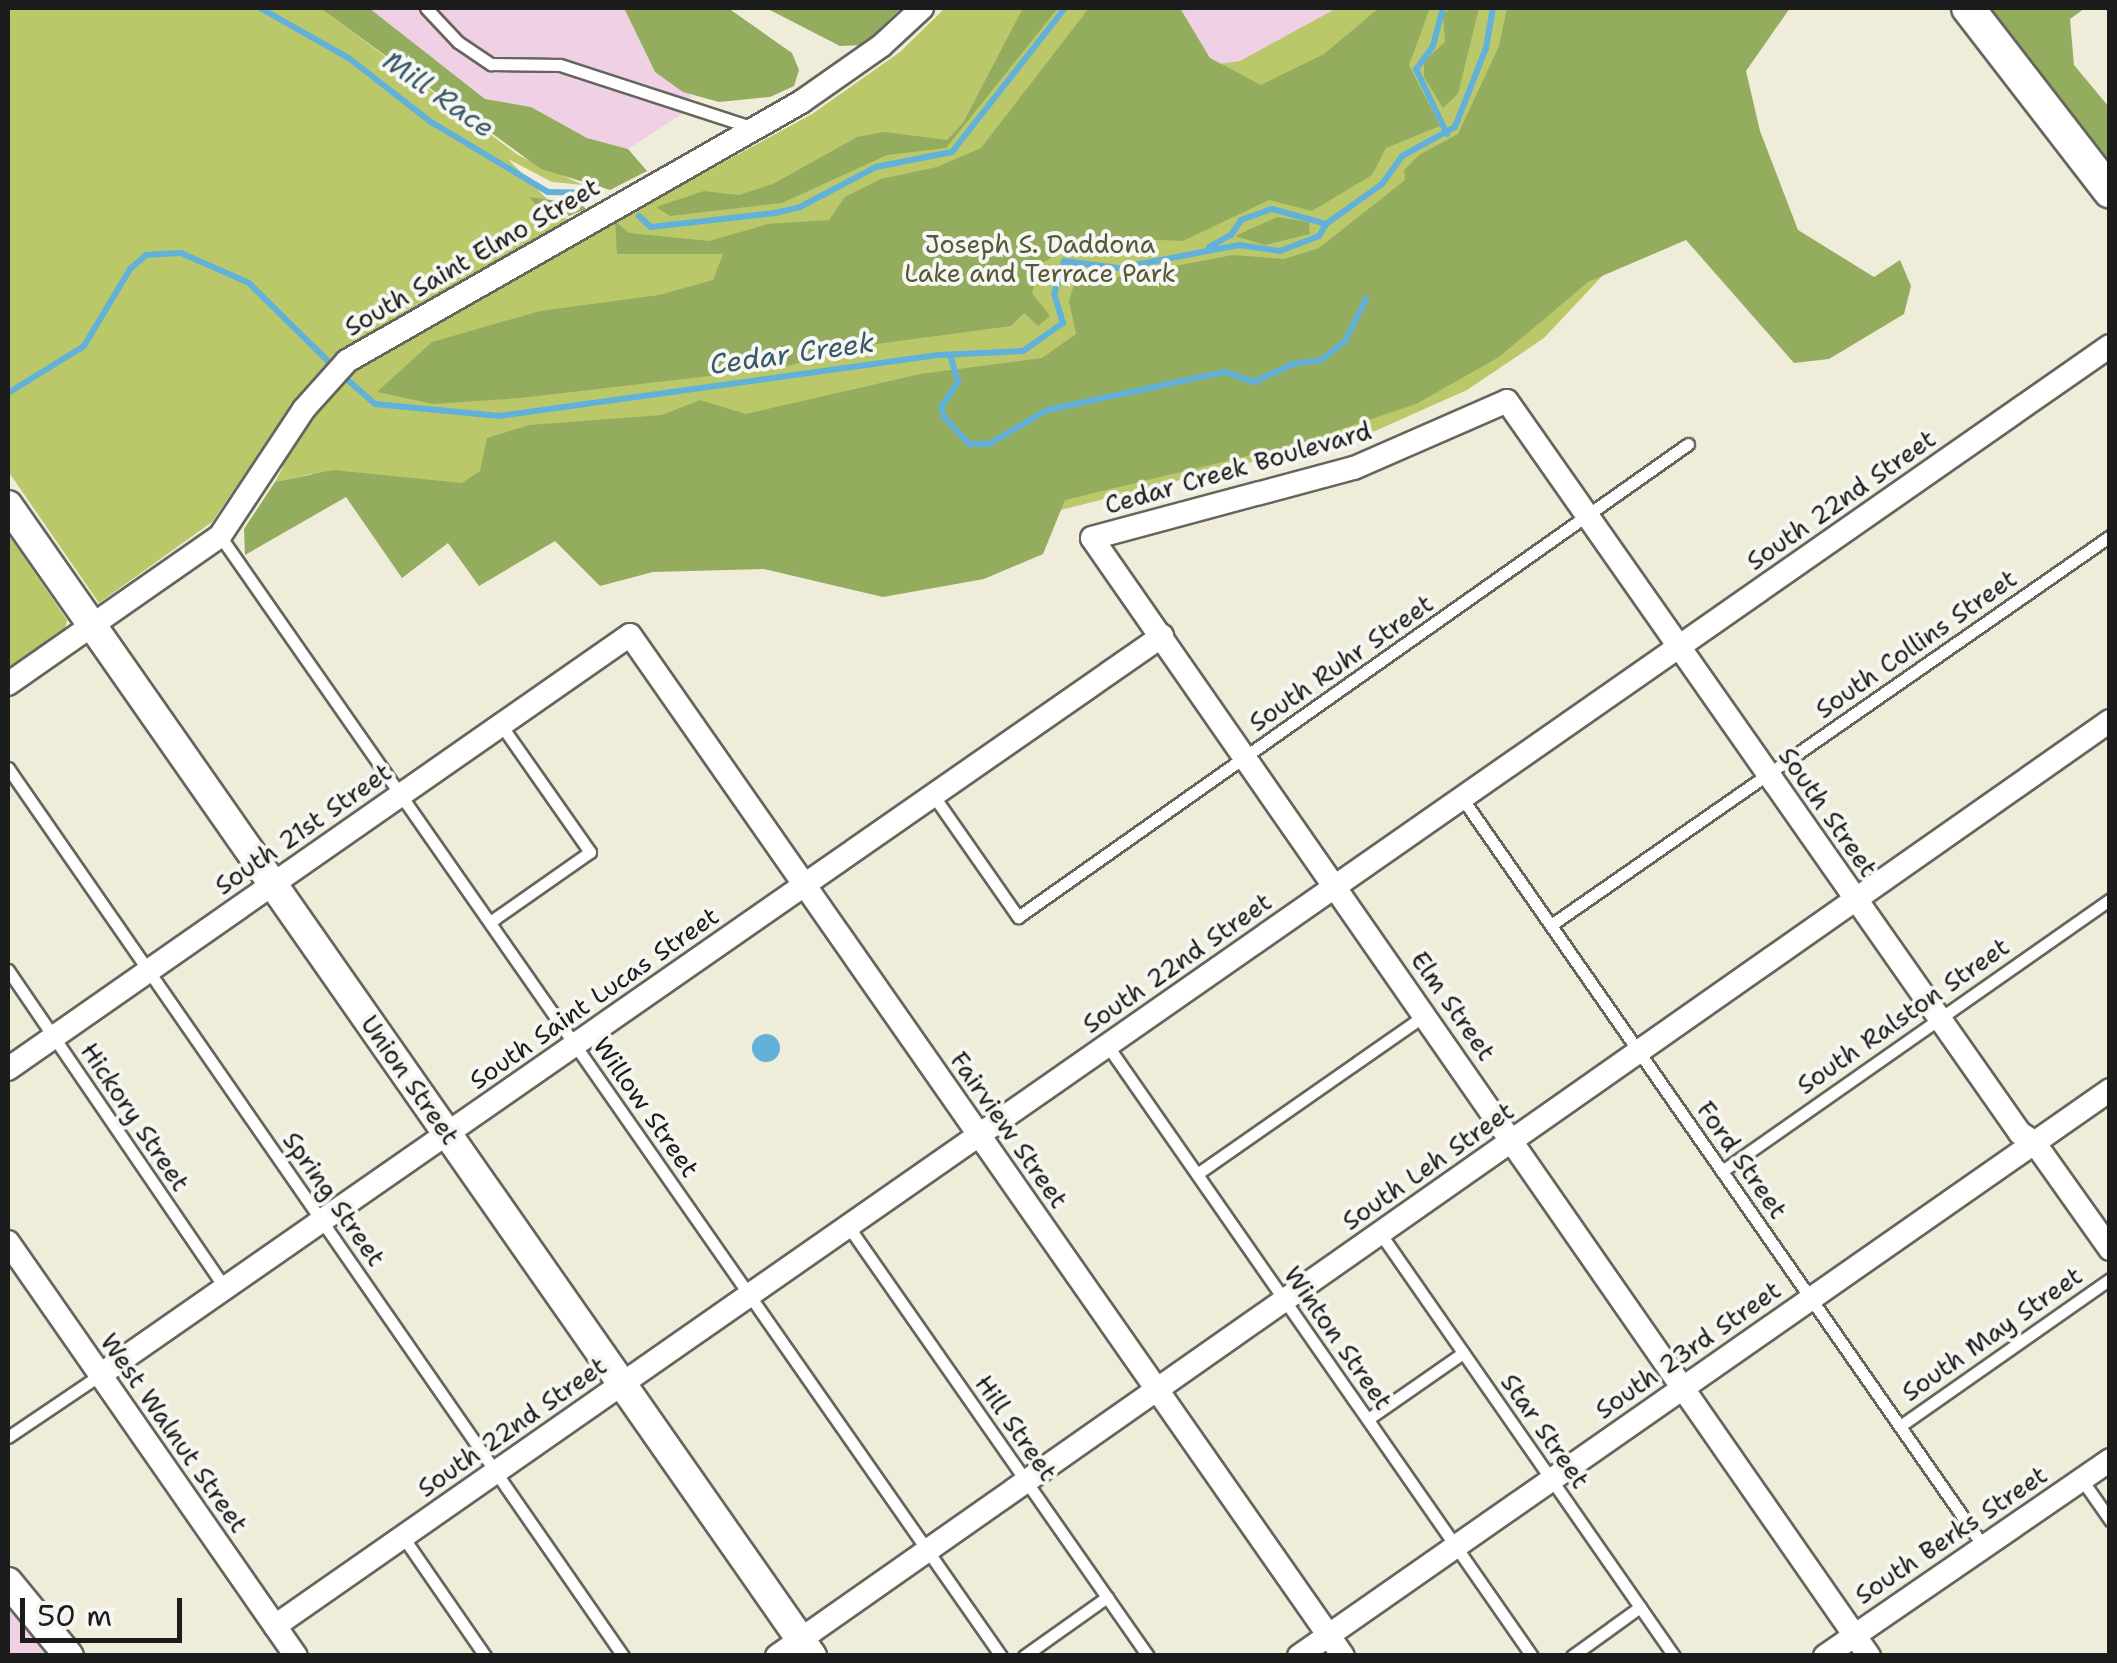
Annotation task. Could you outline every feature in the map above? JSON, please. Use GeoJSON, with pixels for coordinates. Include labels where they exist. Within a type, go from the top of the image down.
{"type":"FeatureCollection","features":[{"type":"Feature","properties":{"kind":"main road"},"geometry":{"type":"LineString","coordinates":[[1968,8],[2110,192]]}},
{"type":"Feature","properties":{"kind":"street","name":"South Saint Elmo Street"},"geometry":{"type":"LineString","coordinates":[[8,684],[220,536],[332,374],[370,346],[846,72],[922,8]]}},
{"type":"Feature","properties":{"kind":"street","name":"South 22nd Street"},"geometry":{"type":"LineString","coordinates":[[275,1626],[2110,346]]}},
{"type":"Feature","properties":{"kind":"street","name":"South Street"},"geometry":{"type":"LineString","coordinates":[[1507,401],[2020,1132],[2034,1142],[2110,1249]]}},
{"type":"Feature","properties":{"kind":"street","name":"Cedar Creek Boulevard"},"geometry":{"type":"LineString","coordinates":[[1092,538],[1354,468],[1507,401]]}},
{"type":"Feature","properties":{"kind":"street","name":"Union Street"},"geometry":{"type":"LineString","coordinates":[[8,505],[622,1384],[796,1650]]}},
{"type":"Feature","properties":{"kind":"street","name":"Elm Street"},"geometry":{"type":"LineString","coordinates":[[1092,538],[1870,1656]]}},
{"type":"Feature","properties":{"kind":"street","name":"South 21st Street"},"geometry":{"type":"LineString","coordinates":[[8,1069],[630,635]]}},
{"type":"Feature","properties":{"kind":"street","name":"Fairview Street"},"geometry":{"type":"LineString","coordinates":[[630,635],[1343,1656]]}},
{"type":"Feature","properties":{"kind":"street","name":"South Saint Lucas Street"},"geometry":{"type":"LineString","coordinates":[[100,1375],[1162,636]]}},
{"type":"Feature","properties":{"kind":"street","name":"South Leh Street"},"geometry":{"type":"LineString","coordinates":[[796,1650],[928,1550],[2110,721]]}},
{"type":"Feature","properties":{"kind":"street","name":"South 23rd Street"},"geometry":{"type":"LineString","coordinates":[[1299,1656],[2110,1090]]}},
{"type":"Feature","properties":{"kind":"street","name":"West Walnut Street"},"geometry":{"type":"LineString","coordinates":[[8,1242],[296,1656]]}},
{"type":"Feature","properties":{"kind":"street","name":"South Berks Street"},"geometry":{"type":"LineString","coordinates":[[1824,1656],[2110,1460]]}},
{"type":"Feature","properties":{"kind":"street"},"geometry":{"type":"LineString","coordinates":[[8,1582],[69,1656]]}},
{"type":"Feature","properties":{"kind":"lane"},"geometry":{"type":"LineString","coordinates":[[426,8],[458,42],[491,64],[560,65],[754,128]]}},
{"type":"Feature","properties":{"kind":"lane","name":"South Ruhr Street"},"geometry":{"type":"LineString","coordinates":[[934,796],[1018,916],[1589,518],[1688,444]]}},
{"type":"Feature","properties":{"kind":"lane","name":"Willow Street"},"geometry":{"type":"LineString","coordinates":[[220,536],[1002,1656]]}},
{"type":"Feature","properties":{"kind":"lane","name":"South Collins Street"},"geometry":{"type":"LineString","coordinates":[[1551,925],[2110,536]]}},
{"type":"Feature","properties":{"kind":"lane"},"geometry":{"type":"LineString","coordinates":[[490,922],[590,852],[501,724]]}},
{"type":"Feature","properties":{"kind":"lane","name":"Spring Street"},"geometry":{"type":"LineString","coordinates":[[8,768],[623,1656]]}},
{"type":"Feature","properties":{"kind":"lane","name":"Ford Street"},"geometry":{"type":"LineString","coordinates":[[1462,798],[1984,1548]]}},
{"type":"Feature","properties":{"kind":"lane","name":"South Ralston Street"},"geometry":{"type":"LineString","coordinates":[[1722,1171],[2110,899]]}},
{"type":"Feature","properties":{"kind":"lane","name":"Hickory Street"},"geometry":{"type":"LineString","coordinates":[[8,970],[225,1288]]}},
{"type":"Feature","properties":{"kind":"lane"},"geometry":{"type":"LineString","coordinates":[[1197,1174],[1425,1015]]}},
{"type":"Feature","properties":{"kind":"lane","name":"Winton Street"},"geometry":{"type":"LineString","coordinates":[[1107,1046],[1532,1656]]}},
{"type":"Feature","properties":{"kind":"lane","name":"Hill Street"},"geometry":{"type":"LineString","coordinates":[[848,1226],[1148,1656]]}},
{"type":"Feature","properties":{"kind":"lane","name":"Star Street"},"geometry":{"type":"LineString","coordinates":[[1380,1233],[1674,1656]]}},
{"type":"Feature","properties":{"kind":"lane","name":"South May Street"},"geometry":{"type":"LineString","coordinates":[[1900,1426],[2110,1279]]}},
{"type":"Feature","properties":{"kind":"lane"},"geometry":{"type":"LineString","coordinates":[[1368,1420],[1463,1352]]}},
{"type":"Feature","properties":{"kind":"lane","name":"South Saint Lucas Street"},"geometry":{"type":"LineString","coordinates":[[8,1437],[100,1375]]}},
{"type":"Feature","properties":{"kind":"lane"},"geometry":{"type":"LineString","coordinates":[[2082,1480],[2110,1520]]}},
{"type":"Feature","properties":{"kind":"lane"},"geometry":{"type":"LineString","coordinates":[[403,1538],[485,1656]]}},
{"type":"Feature","properties":{"kind":"lane"},"geometry":{"type":"LineString","coordinates":[[1024,1656],[1107,1597]]}},
{"type":"Feature","properties":{"kind":"lane"},"geometry":{"type":"LineString","coordinates":[[1572,1656],[1640,1607]]}},
{"type":"Feature","properties":{"kind":"shaded area"},"geometry":{"type":"Polygon","coordinates":[[[369,8],[624,8],[655,72],[692,96],[682,114],[628,149],[587,138],[531,107],[485,99],[369,8]]]}},
{"type":"Feature","properties":{"kind":"shaded area"},"geometry":{"type":"Polygon","coordinates":[[[1180,8],[1379,8],[1261,85],[1210,58],[1180,8]]]}},
{"type":"Feature","properties":{"kind":"shaded area"},"geometry":{"type":"Polygon","coordinates":[[[8,1606],[22,1623],[50,1655],[8,1655],[8,1606]]]}},
{"type":"Feature","properties":{"kind":"green space","name":"Joseph S. Daddona Lake and Terrace Park"},"geometry":{"type":"Polygon","coordinates":[[[8,8],[320,8],[518,155],[583,185],[552,182],[508,159],[585,238],[812,114],[900,52],[945,8],[1165,8],[1205,66],[1240,61],[1337,8],[1749,8],[1606,272],[1544,338],[1467,390],[1375,431],[1013,522],[311,474],[275,482],[283,467],[256,458],[212,522],[99,603],[8,471],[8,8]]]}},
{"type":"Feature","properties":{"kind":"green space"},"geometry":{"type":"Polygon","coordinates":[[[320,8],[369,8],[485,99],[531,107],[587,138],[628,149],[647,171],[610,190],[541,169],[320,8]]]}},
{"type":"Feature","properties":{"kind":"green space"},"geometry":{"type":"Polygon","coordinates":[[[624,8],[728,8],[792,53],[799,70],[794,86],[770,97],[719,102],[683,92],[655,72],[624,8]]]}},
{"type":"Feature","properties":{"kind":"green space"},"geometry":{"type":"Polygon","coordinates":[[[766,8],[901,8],[864,45],[840,46],[766,8]]]}},
{"type":"Feature","properties":{"kind":"green space"},"geometry":{"type":"Polygon","coordinates":[[[1023,8],[1058,8],[946,148],[887,155],[782,203],[670,216],[656,207],[704,191],[739,195],[773,184],[857,137],[884,132],[947,140],[963,123],[1023,8]]]}},
{"type":"Feature","properties":{"kind":"green space"},"geometry":{"type":"Polygon","coordinates":[[[1089,8],[1180,8],[1210,58],[1261,85],[1324,54],[1379,8],[1430,8],[1409,65],[1440,126],[1386,148],[1372,175],[1312,211],[1269,200],[1183,241],[1087,237],[1039,265],[1032,293],[1050,316],[1038,326],[1024,313],[1011,326],[869,345],[779,368],[520,398],[434,404],[377,392],[432,342],[540,311],[659,295],[713,280],[723,254],[617,254],[615,221],[629,233],[709,241],[768,224],[829,220],[845,197],[881,179],[937,167],[981,148],[1089,8]]]}},
{"type":"Feature","properties":{"kind":"green space"},"geometry":{"type":"Polygon","coordinates":[[[1450,8],[1479,8],[1458,94],[1443,108],[1424,77],[1424,61],[1445,42],[1443,15],[1450,8]]]}},
{"type":"Feature","properties":{"kind":"green space"},"geometry":{"type":"Polygon","coordinates":[[[1507,8],[1790,8],[1746,71],[1760,131],[1798,230],[1874,277],[1900,260],[1911,286],[1904,314],[1829,359],[1794,363],[1686,240],[1588,282],[1499,357],[1418,403],[1301,443],[1065,500],[1043,554],[984,579],[883,597],[764,569],[653,572],[600,586],[555,541],[479,586],[448,543],[402,578],[346,497],[245,555],[244,529],[275,482],[333,470],[462,483],[480,471],[487,438],[529,425],[662,415],[700,400],[746,414],[920,374],[1042,358],[1076,334],[1069,301],[1078,271],[1112,278],[1233,255],[1284,259],[1319,248],[1405,180],[1404,170],[1419,155],[1458,134],[1499,46],[1507,8]]]}},
{"type":"Feature","properties":{"kind":"green space"},"geometry":{"type":"Polygon","coordinates":[[[1988,8],[2085,8],[2070,19],[2074,65],[2109,107],[2109,169],[1988,8]]]}},
{"type":"Feature","properties":{"kind":"green space"},"geometry":{"type":"Polygon","coordinates":[[[529,197],[581,204],[586,209],[552,223],[529,197]]]}},
{"type":"Feature","properties":{"kind":"green space"},"geometry":{"type":"Polygon","coordinates":[[[1277,217],[1309,222],[1310,234],[1265,245],[1235,236],[1277,217]]]}},
{"type":"Feature","properties":{"kind":"green space"},"geometry":{"type":"Polygon","coordinates":[[[8,534],[67,620],[65,630],[8,669],[8,534]]]}},
{"type":"Feature","properties":{"kind":"water"},"geometry":{"type":"Polygon","coordinates":[[[766,1034],[776,1038],[780,1048],[776,1058],[766,1062],[756,1058],[752,1048],[756,1038],[766,1034]]]}},
{"type":"Feature","properties":{"kind":"waterway","name":"Mill Race"},"geometry":{"type":"LineString","coordinates":[[260,8],[350,59],[431,122],[548,192],[599,193]]}},
{"type":"Feature","properties":{"kind":"waterway","name":"Mill Race"},"geometry":{"type":"LineString","coordinates":[[639,216],[651,227],[775,213],[800,207],[876,167],[952,152],[1065,8]]}},
{"type":"Feature","properties":{"kind":"waterway"},"geometry":{"type":"LineString","coordinates":[[1443,8],[1433,46],[1416,69],[1447,134]]}},
{"type":"Feature","properties":{"kind":"waterway","name":"Cedar Creek"},"geometry":{"type":"LineString","coordinates":[[342,375],[375,404],[499,416],[940,355],[1023,351],[1063,323],[1054,294],[1064,261],[1119,268],[1239,245],[1280,251],[1319,236],[1326,224],[1382,184],[1402,156],[1455,127],[1486,48],[1493,8]]}},
{"type":"Feature","properties":{"kind":"waterway"},"geometry":{"type":"LineString","coordinates":[[1209,247],[1231,235],[1241,220],[1272,209],[1326,224]]}},
{"type":"Feature","properties":{"kind":"waterway","name":"Cedar Creek"},"geometry":{"type":"LineString","coordinates":[[8,393],[84,346],[130,269],[146,255],[181,253],[249,283],[333,366]]}},
{"type":"Feature","properties":{"kind":"waterway"},"geometry":{"type":"LineString","coordinates":[[950,355],[958,382],[941,407],[944,417],[969,444],[989,444],[1047,410],[1225,372],[1254,382],[1293,364],[1321,360],[1345,341],[1366,299]]}}]}
